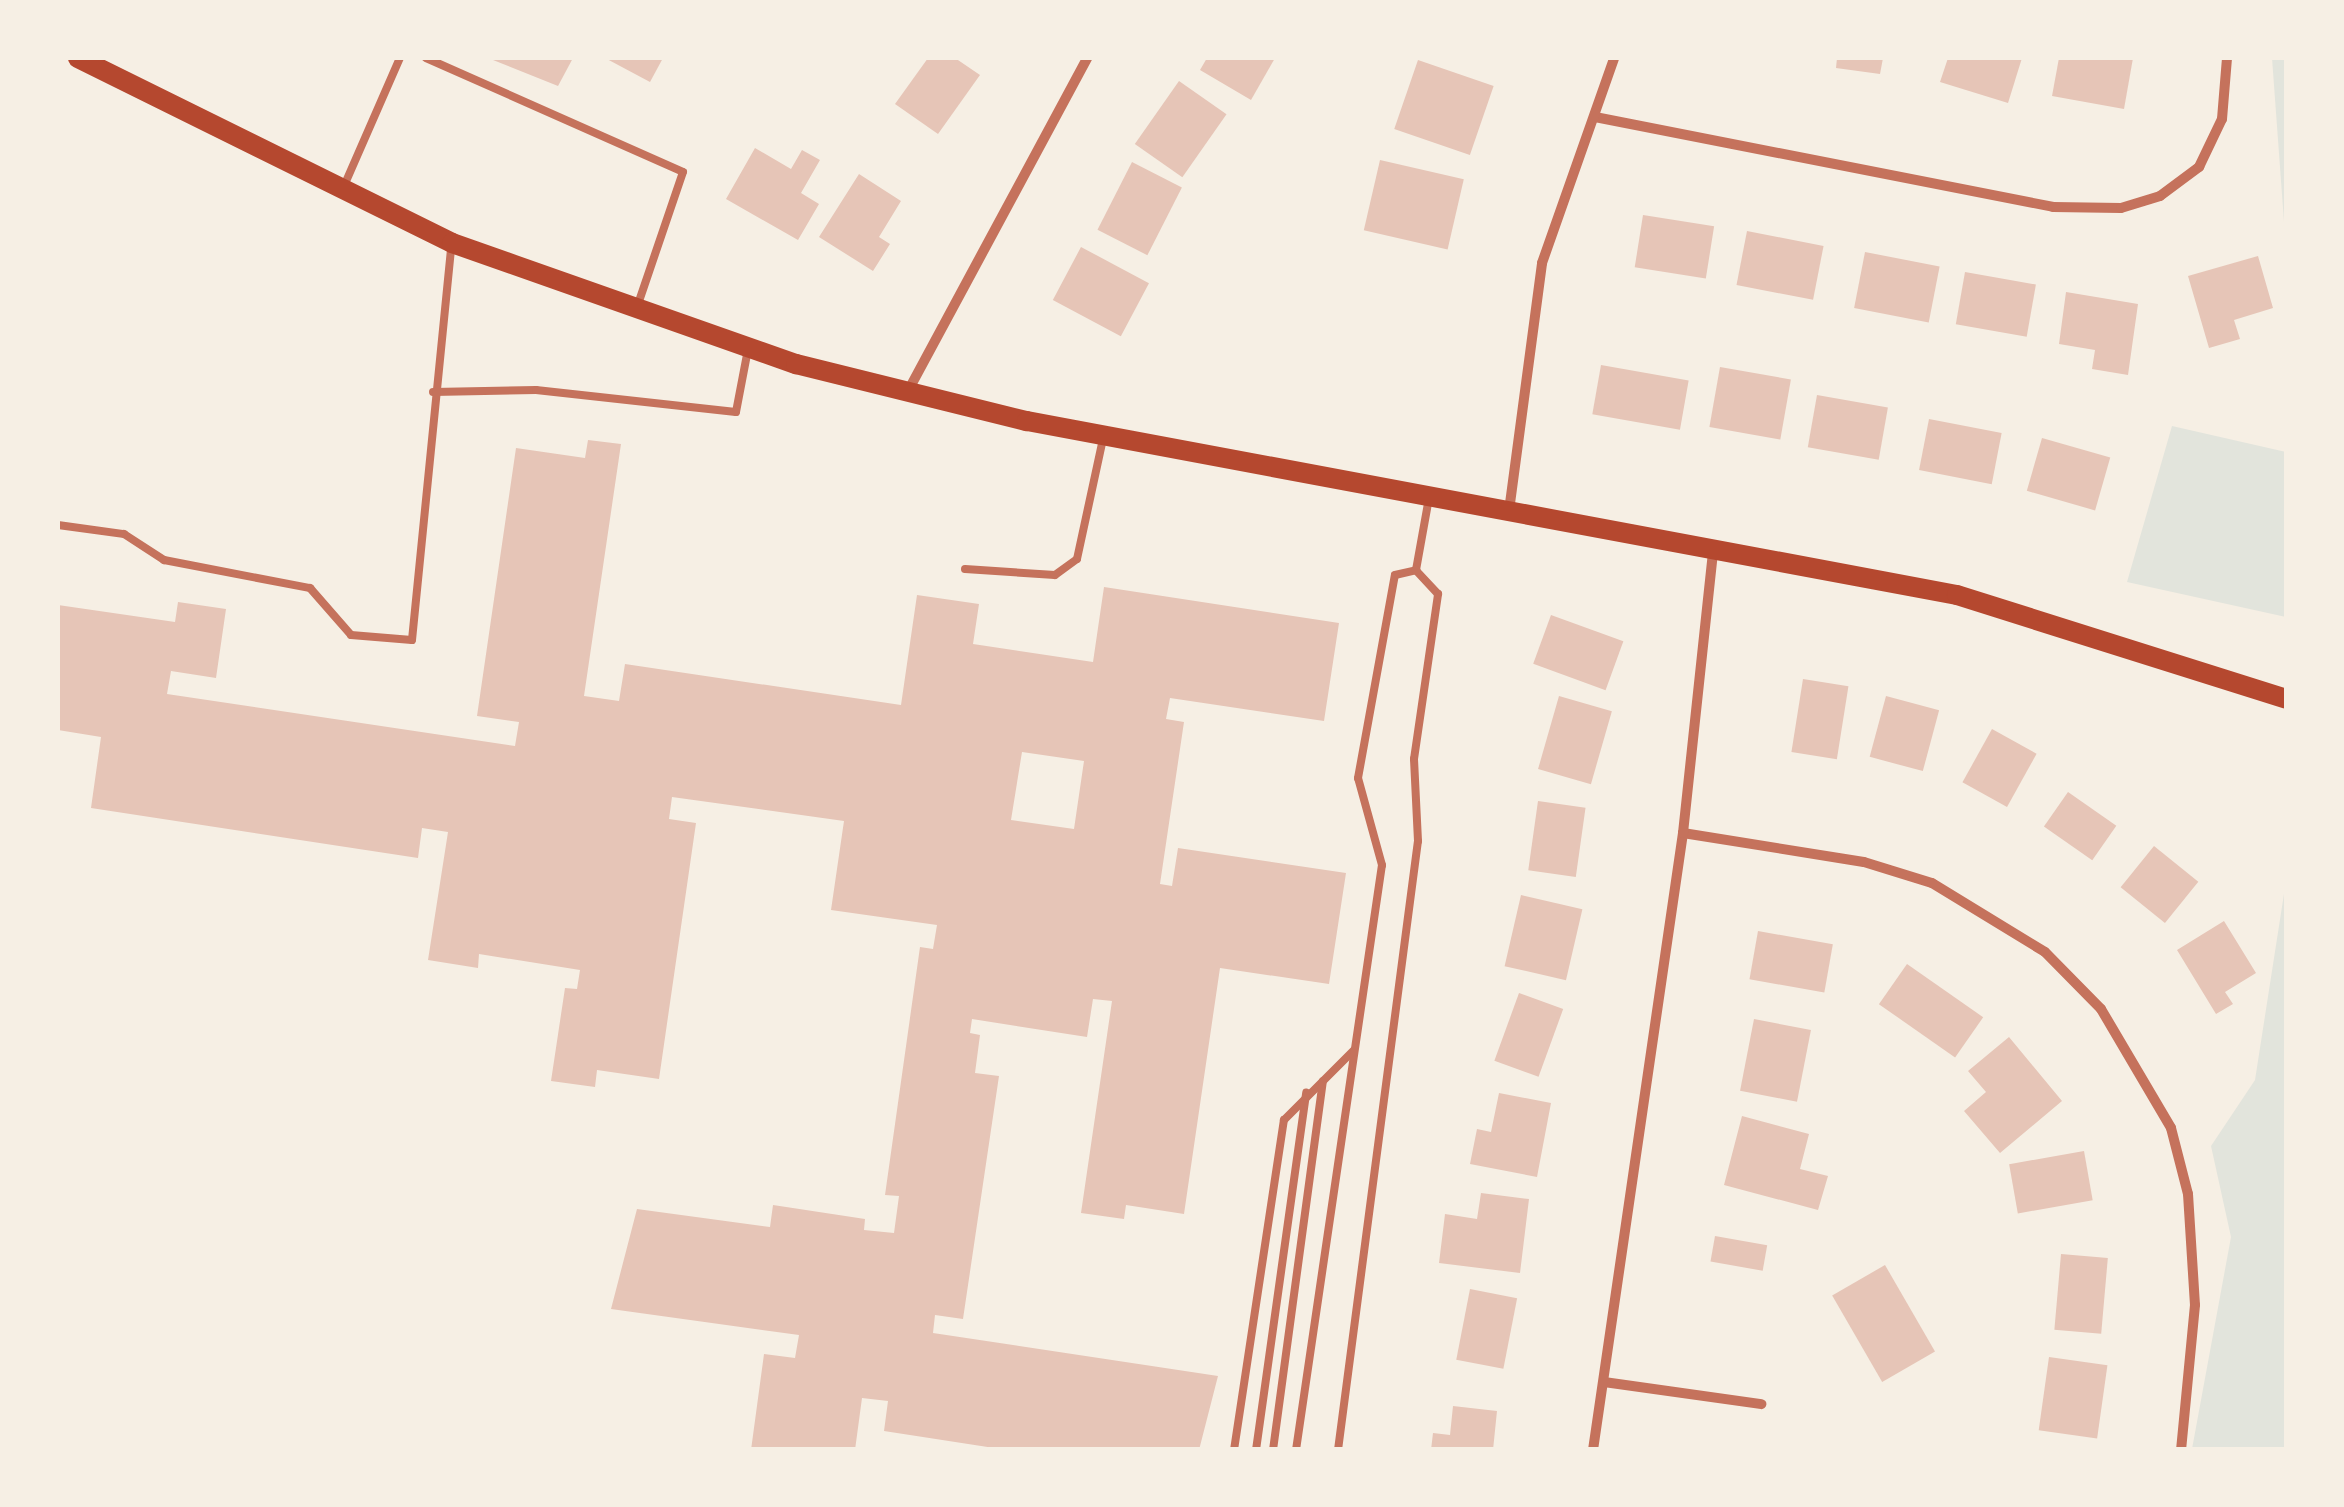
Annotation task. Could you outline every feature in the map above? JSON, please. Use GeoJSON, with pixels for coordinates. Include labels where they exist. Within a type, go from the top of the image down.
{"type":"FeatureCollection","features":[{"type":"Feature","properties":{"kind":"main road"},"geometry":{"type":"LineString","coordinates":[[78,58],[341,195],[452,243],[748,349],[908,391],[1104,435],[1957,595],[2286,699]]}},
{"type":"Feature","properties":{"kind":"street"},"geometry":{"type":"LineString","coordinates":[[908,391],[1086,58]]}},
{"type":"Feature","properties":{"kind":"street"},"geometry":{"type":"LineString","coordinates":[[1509,513],[1542,264],[1561,188],[1595,117],[1614,58]]}},
{"type":"Feature","properties":{"kind":"street"},"geometry":{"type":"LineString","coordinates":[[1595,117],[2053,207],[2120,208],[2160,196],[2199,167],[2222,119],[2226,58]]}},
{"type":"Feature","properties":{"kind":"street"},"geometry":{"type":"LineString","coordinates":[[1593,1450],[1683,833],[1713,550]]}},
{"type":"Feature","properties":{"kind":"street"},"geometry":{"type":"LineString","coordinates":[[1683,833],[1864,862],[1932,883],[2045,952],[2102,1010],[2171,1128],[2188,1194],[2196,1305],[2181,1450]]}},
{"type":"Feature","properties":{"kind":"street"},"geometry":{"type":"LineString","coordinates":[[1604,1382],[1761,1404]]}},
{"type":"Feature","properties":{"kind":"lane"},"geometry":{"type":"LineString","coordinates":[[341,195],[400,58]]}},
{"type":"Feature","properties":{"kind":"lane"},"geometry":{"type":"LineString","coordinates":[[426,58],[683,172],[636,311]]}},
{"type":"Feature","properties":{"kind":"lane"},"geometry":{"type":"LineString","coordinates":[[58,525],[124,534],[164,560],[310,588],[351,635],[412,640],[433,392],[452,243]]}},
{"type":"Feature","properties":{"kind":"lane"},"geometry":{"type":"LineString","coordinates":[[433,392],[536,390],[736,412],[748,349]]}},
{"type":"Feature","properties":{"kind":"lane"},"geometry":{"type":"LineString","coordinates":[[964,569],[1055,575],[1077,559],[1104,435]]}},
{"type":"Feature","properties":{"kind":"lane"},"geometry":{"type":"LineString","coordinates":[[1416,570],[1430,498]]}},
{"type":"Feature","properties":{"kind":"lane"},"geometry":{"type":"LineString","coordinates":[[1296,1450],[1382,865],[1358,778],[1396,575],[1416,570]]}},
{"type":"Feature","properties":{"kind":"lane"},"geometry":{"type":"LineString","coordinates":[[1338,1450],[1418,841],[1414,759],[1438,594],[1416,570]]}},
{"type":"Feature","properties":{"kind":"lane"},"geometry":{"type":"LineString","coordinates":[[1234,1450],[1284,1120],[1306,1092],[1353,1051]]}},
{"type":"Feature","properties":{"kind":"lane"},"geometry":{"type":"LineString","coordinates":[[1273,1450],[1323,1081]]}},
{"type":"Feature","properties":{"kind":"lane"},"geometry":{"type":"LineString","coordinates":[[1256,1450],[1306,1092]]}},
{"type":"Feature","properties":{"kind":"shaded area"},"geometry":{"type":"Polygon","coordinates":[[[2272,58],[2286,58],[2286,249],[2272,58]]]}},
{"type":"Feature","properties":{"kind":"shaded area"},"geometry":{"type":"Polygon","coordinates":[[[2172,426],[2286,452],[2286,617],[2127,582],[2172,426]]]}},
{"type":"Feature","properties":{"kind":"shaded area"},"geometry":{"type":"Polygon","coordinates":[[[2286,881],[2286,1449],[2192,1449],[2231,1237],[2211,1146],[2255,1080],[2286,881]]]}},
{"type":"Feature","properties":{"kind":"building"},"geometry":{"type":"Polygon","coordinates":[[[488,58],[573,58],[558,86],[488,58]]]}},
{"type":"Feature","properties":{"kind":"building"},"geometry":{"type":"Polygon","coordinates":[[[605,58],[663,58],[650,82],[605,58]]]}},
{"type":"Feature","properties":{"kind":"building"},"geometry":{"type":"Polygon","coordinates":[[[928,58],[955,58],[980,75],[938,134],[895,104],[928,58]]]}},
{"type":"Feature","properties":{"kind":"building"},"geometry":{"type":"Polygon","coordinates":[[[1207,58],[1275,58],[1251,100],[1200,70],[1207,58]]]}},
{"type":"Feature","properties":{"kind":"building"},"geometry":{"type":"Polygon","coordinates":[[[1837,58],[1883,58],[1880,74],[1836,68],[1837,58]]]}},
{"type":"Feature","properties":{"kind":"building"},"geometry":{"type":"Polygon","coordinates":[[[1948,58],[2022,58],[2008,103],[1940,82],[1948,58]]]}},
{"type":"Feature","properties":{"kind":"building"},"geometry":{"type":"Polygon","coordinates":[[[2059,58],[2133,58],[2124,109],[2052,96],[2059,58]]]}},
{"type":"Feature","properties":{"kind":"building"},"geometry":{"type":"Polygon","coordinates":[[[1418,60],[1494,86],[1470,155],[1394,129],[1418,60]]]}},
{"type":"Feature","properties":{"kind":"building"},"geometry":{"type":"Polygon","coordinates":[[[1179,81],[1227,114],[1182,177],[1135,144],[1179,81]]]}},
{"type":"Feature","properties":{"kind":"building"},"geometry":{"type":"Polygon","coordinates":[[[755,148],[791,169],[802,150],[820,160],[801,193],[819,204],[798,240],[726,199],[755,148]]]}},
{"type":"Feature","properties":{"kind":"building"},"geometry":{"type":"Polygon","coordinates":[[[1380,160],[1464,179],[1448,250],[1364,230],[1380,160]]]}},
{"type":"Feature","properties":{"kind":"building"},"geometry":{"type":"Polygon","coordinates":[[[1132,162],[1182,187],[1147,255],[1097,230],[1132,162]]]}},
{"type":"Feature","properties":{"kind":"building"},"geometry":{"type":"Polygon","coordinates":[[[859,174],[901,201],[879,237],[890,244],[873,271],[819,237],[859,174]]]}},
{"type":"Feature","properties":{"kind":"building"},"geometry":{"type":"Polygon","coordinates":[[[1643,215],[1714,226],[1706,279],[1635,267],[1643,215]]]}},
{"type":"Feature","properties":{"kind":"building"},"geometry":{"type":"Polygon","coordinates":[[[1747,231],[1824,246],[1813,300],[1737,285],[1747,231]]]}},
{"type":"Feature","properties":{"kind":"building"},"geometry":{"type":"Polygon","coordinates":[[[1081,247],[1149,283],[1121,336],[1053,300],[1081,247]]]}},
{"type":"Feature","properties":{"kind":"building"},"geometry":{"type":"Polygon","coordinates":[[[1865,252],[1940,267],[1929,322],[1854,308],[1865,252]]]}},
{"type":"Feature","properties":{"kind":"building"},"geometry":{"type":"Polygon","coordinates":[[[2258,256],[2273,308],[2234,320],[2240,339],[2209,348],[2188,276],[2258,256]]]}},
{"type":"Feature","properties":{"kind":"building"},"geometry":{"type":"Polygon","coordinates":[[[1965,272],[2036,285],[2027,337],[1956,324],[1965,272]]]}},
{"type":"Feature","properties":{"kind":"building"},"geometry":{"type":"Polygon","coordinates":[[[2066,292],[2138,304],[2128,375],[2092,369],[2095,350],[2059,344],[2066,292]]]}},
{"type":"Feature","properties":{"kind":"building"},"geometry":{"type":"Polygon","coordinates":[[[1601,365],[1689,380],[1680,430],[1592,414],[1601,365]]]}},
{"type":"Feature","properties":{"kind":"building"},"geometry":{"type":"Polygon","coordinates":[[[1720,367],[1791,380],[1780,440],[1709,427],[1720,367]]]}},
{"type":"Feature","properties":{"kind":"building"},"geometry":{"type":"Polygon","coordinates":[[[1817,395],[1888,408],[1879,460],[1808,447],[1817,395]]]}},
{"type":"Feature","properties":{"kind":"building"},"geometry":{"type":"Polygon","coordinates":[[[1929,419],[2002,433],[1992,484],[1919,470],[1929,419]]]}},
{"type":"Feature","properties":{"kind":"building"},"geometry":{"type":"Polygon","coordinates":[[[2042,438],[2110,458],[2095,510],[2027,491],[2042,438]]]}},
{"type":"Feature","properties":{"kind":"building"},"geometry":{"type":"Polygon","coordinates":[[[588,440],[621,444],[584,696],[619,701],[625,664],[901,705],[917,595],[979,604],[973,644],[1093,662],[1104,587],[1339,623],[1324,721],[1170,698],[1166,719],[1184,722],[1160,884],[1172,886],[1178,848],[1346,873],[1329,984],[1220,968],[1184,1214],[1126,1205],[1124,1219],[1081,1213],[1112,1001],[1093,999],[1087,1037],[972,1019],[970,1033],[980,1035],[975,1073],[999,1076],[963,1319],[935,1315],[933,1333],[1218,1376],[1199,1450],[1007,1450],[884,1431],[888,1401],[862,1398],[855,1450],[751,1450],[764,1354],[795,1358],[799,1335],[611,1309],[637,1209],[770,1227],[773,1205],[865,1219],[864,1230],[894,1233],[899,1196],[885,1195],[920,947],[933,949],[937,925],[831,910],[844,821],[672,797],[669,819],[696,823],[659,1079],[597,1070],[595,1087],[551,1081],[565,988],[577,989],[580,970],[479,954],[478,968],[428,960],[448,832],[422,828],[418,858],[91,808],[101,737],[58,730],[58,605],[175,622],[178,602],[226,609],[216,678],[171,671],[167,694],[515,746],[519,722],[477,716],[516,448],[585,458],[588,440]],[[1022,752],[1011,820],[1074,829],[1084,761],[1022,752]]]}},
{"type":"Feature","properties":{"kind":"building"},"geometry":{"type":"Polygon","coordinates":[[[1551,615],[1623,641],[1606,690],[1533,664],[1551,615]]]}},
{"type":"Feature","properties":{"kind":"building"},"geometry":{"type":"Polygon","coordinates":[[[1803,679],[1848,686],[1837,759],[1791,752],[1803,679]]]}},
{"type":"Feature","properties":{"kind":"building"},"geometry":{"type":"Polygon","coordinates":[[[1559,696],[1612,711],[1591,784],[1538,769],[1559,696]]]}},
{"type":"Feature","properties":{"kind":"building"},"geometry":{"type":"Polygon","coordinates":[[[1886,696],[1939,710],[1923,771],[1870,757],[1886,696]]]}},
{"type":"Feature","properties":{"kind":"building"},"geometry":{"type":"Polygon","coordinates":[[[1992,729],[2037,754],[2007,807],[1962,782],[1992,729]]]}},
{"type":"Feature","properties":{"kind":"building"},"geometry":{"type":"Polygon","coordinates":[[[2068,792],[2116,826],[2092,860],[2044,826],[2068,792]]]}},
{"type":"Feature","properties":{"kind":"building"},"geometry":{"type":"Polygon","coordinates":[[[1538,801],[1586,808],[1576,877],[1528,870],[1538,801]]]}},
{"type":"Feature","properties":{"kind":"building"},"geometry":{"type":"Polygon","coordinates":[[[2154,846],[2198,882],[2165,923],[2121,887],[2154,846]]]}},
{"type":"Feature","properties":{"kind":"building"},"geometry":{"type":"Polygon","coordinates":[[[1521,895],[1582,909],[1566,980],[1505,966],[1521,895]]]}},
{"type":"Feature","properties":{"kind":"building"},"geometry":{"type":"Polygon","coordinates":[[[2224,921],[2256,973],[2225,992],[2233,1004],[2216,1014],[2177,950],[2224,921]]]}},
{"type":"Feature","properties":{"kind":"building"},"geometry":{"type":"Polygon","coordinates":[[[1758,931],[1833,944],[1824,992],[1749,979],[1758,931]]]}},
{"type":"Feature","properties":{"kind":"building"},"geometry":{"type":"Polygon","coordinates":[[[1907,964],[1983,1017],[1955,1057],[1879,1004],[1907,964]]]}},
{"type":"Feature","properties":{"kind":"building"},"geometry":{"type":"Polygon","coordinates":[[[1519,993],[1563,1009],[1539,1077],[1494,1061],[1519,993]]]}},
{"type":"Feature","properties":{"kind":"building"},"geometry":{"type":"Polygon","coordinates":[[[1754,1019],[1811,1030],[1797,1102],[1740,1091],[1754,1019]]]}},
{"type":"Feature","properties":{"kind":"building"},"geometry":{"type":"Polygon","coordinates":[[[2009,1037],[2062,1101],[2000,1153],[1964,1111],[1986,1092],[1968,1071],[2009,1037]]]}},
{"type":"Feature","properties":{"kind":"building"},"geometry":{"type":"Polygon","coordinates":[[[1499,1093],[1551,1103],[1537,1177],[1470,1164],[1477,1129],[1491,1132],[1499,1093]]]}},
{"type":"Feature","properties":{"kind":"building"},"geometry":{"type":"Polygon","coordinates":[[[1742,1116],[1809,1134],[1800,1169],[1828,1176],[1818,1210],[1724,1185],[1742,1116]]]}},
{"type":"Feature","properties":{"kind":"building"},"geometry":{"type":"Polygon","coordinates":[[[2084,1151],[2093,1200],[2018,1213],[2009,1164],[2084,1151]]]}},
{"type":"Feature","properties":{"kind":"building"},"geometry":{"type":"Polygon","coordinates":[[[1481,1193],[1529,1199],[1520,1273],[1439,1263],[1445,1214],[1477,1219],[1481,1193]]]}},
{"type":"Feature","properties":{"kind":"building"},"geometry":{"type":"Polygon","coordinates":[[[1715,1236],[1767,1245],[1763,1271],[1710,1262],[1715,1236]]]}},
{"type":"Feature","properties":{"kind":"building"},"geometry":{"type":"Polygon","coordinates":[[[2061,1254],[2108,1258],[2101,1334],[2054,1330],[2061,1254]]]}},
{"type":"Feature","properties":{"kind":"building"},"geometry":{"type":"Polygon","coordinates":[[[1885,1265],[1935,1352],[1882,1382],[1832,1296],[1885,1265]]]}},
{"type":"Feature","properties":{"kind":"building"},"geometry":{"type":"Polygon","coordinates":[[[1470,1289],[1517,1298],[1503,1369],[1456,1360],[1470,1289]]]}},
{"type":"Feature","properties":{"kind":"building"},"geometry":{"type":"Polygon","coordinates":[[[2049,1357],[2107,1365],[2097,1438],[2039,1430],[2049,1357]]]}},
{"type":"Feature","properties":{"kind":"building"},"geometry":{"type":"Polygon","coordinates":[[[1453,1406],[1497,1411],[1493,1450],[1431,1450],[1433,1433],[1450,1435],[1453,1406]]]}}]}
